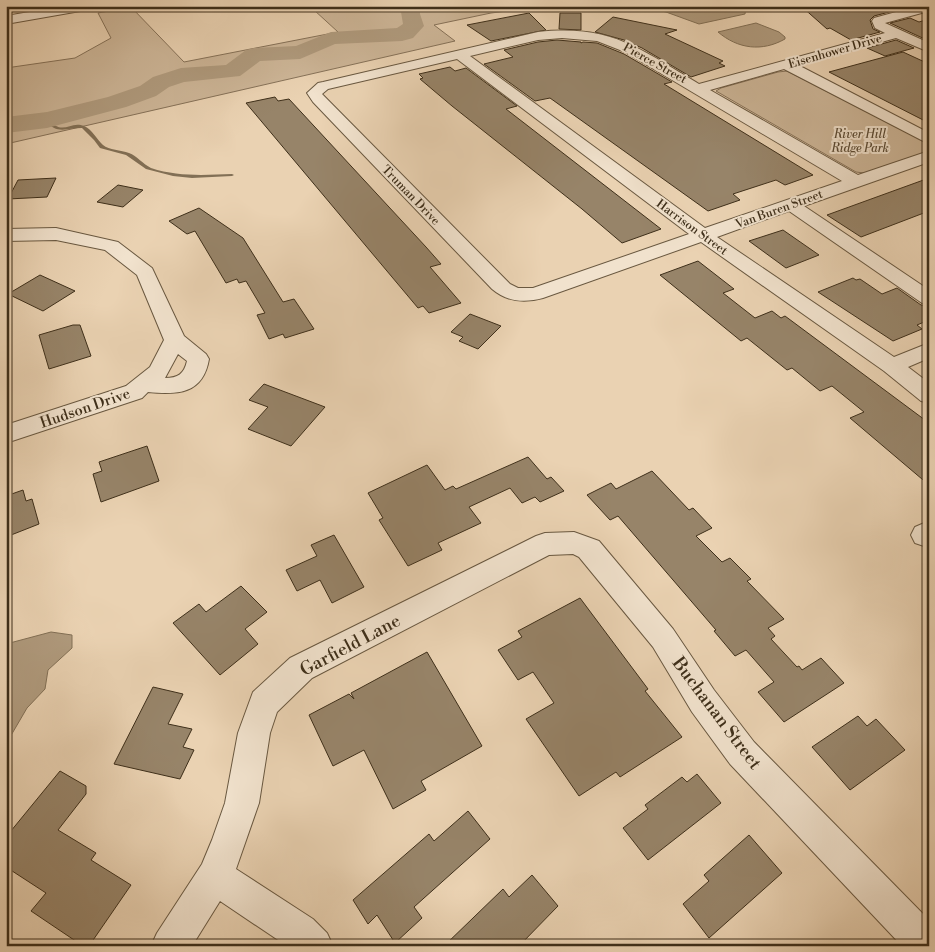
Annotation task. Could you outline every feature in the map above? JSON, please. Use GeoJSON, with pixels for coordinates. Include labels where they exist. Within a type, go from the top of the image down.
{"type":"FeatureCollection","features":[{"type":"Feature","properties":{"kind":"street"},"geometry":{"type":"LineString","coordinates":[[6,20],[86,6]]}},
{"type":"Feature","properties":{"kind":"street","name":"Eisenhower Drive"},"geometry":{"type":"LineString","coordinates":[[897,34],[879,25],[878,21],[929,7]]}},
{"type":"Feature","properties":{"kind":"street","name":"Pierce Street"},"geometry":{"type":"LineString","coordinates":[[316,90],[323,86],[538,36],[566,34],[593,36],[626,46],[855,181]]}},
{"type":"Feature","properties":{"kind":"street"},"geometry":{"type":"LineString","coordinates":[[897,34],[929,48]]}},
{"type":"Feature","properties":{"kind":"street","name":"Eisenhower Drive"},"geometry":{"type":"LineString","coordinates":[[699,88],[897,34]]}},
{"type":"Feature","properties":{"kind":"street","name":"Harrison Street"},"geometry":{"type":"LineString","coordinates":[[460,54],[704,236],[892,366],[929,395]]}},
{"type":"Feature","properties":{"kind":"street"},"geometry":{"type":"LineString","coordinates":[[787,65],[929,139]]}},
{"type":"Feature","properties":{"kind":"street","name":"Truman Drive"},"geometry":{"type":"LineString","coordinates":[[316,90],[314,93],[318,99],[369,152],[499,285],[508,293],[515,295]]}},
{"type":"Feature","properties":{"kind":"street","name":"Van Buren Street"},"geometry":{"type":"LineString","coordinates":[[515,295],[536,294],[929,156]]}},
{"type":"Feature","properties":{"kind":"street"},"geometry":{"type":"LineString","coordinates":[[791,205],[929,298]]}},
{"type":"Feature","properties":{"kind":"street"},"geometry":{"type":"LineString","coordinates":[[6,235],[56,234],[111,246],[145,272],[175,340],[198,360],[197,370],[193,376],[184,383],[173,386],[150,378],[175,340]]}},
{"type":"Feature","properties":{"kind":"street"},"geometry":{"type":"LineString","coordinates":[[892,366],[929,350]]}},
{"type":"Feature","properties":{"kind":"street","name":"Hudson Drive"},"geometry":{"type":"LineString","coordinates":[[6,434],[134,392],[150,378]]}},
{"type":"Feature","properties":{"kind":"street","name":"Garfield Lane"},"geometry":{"type":"LineString","coordinates":[[170,946],[215,876],[242,803],[254,733],[264,704],[301,668],[545,544],[574,543]]}},
{"type":"Feature","properties":{"kind":"street","name":"Buchanan Street"},"geometry":{"type":"LineString","coordinates":[[574,543],[589,549],[662,638],[742,753],[928,946]]}},
{"type":"Feature","properties":{"kind":"street"},"geometry":{"type":"LineString","coordinates":[[215,876],[300,932],[314,946]]}},
{"type":"Feature","properties":{"kind":"green space"},"geometry":{"type":"Polygon","coordinates":[[[333,6],[546,6],[491,13],[434,25],[455,41],[6,144],[6,68],[75,58],[111,38],[98,13],[131,7],[184,62],[338,32],[314,10],[333,6]]]}},
{"type":"Feature","properties":{"kind":"green space","name":"River Hill Ridge Park"},"geometry":{"type":"Polygon","coordinates":[[[787,71],[929,144],[929,151],[864,173],[856,172],[716,91],[721,88],[787,71]]]}},
{"type":"Feature","properties":{"kind":"shaded area"},"geometry":{"type":"Polygon","coordinates":[[[638,6],[748,6],[745,14],[699,24],[666,12],[638,6]]]}},
{"type":"Feature","properties":{"kind":"shaded area"},"geometry":{"type":"Polygon","coordinates":[[[756,23],[779,32],[785,39],[768,46],[750,47],[734,42],[718,32],[756,23]]]}},
{"type":"Feature","properties":{"kind":"shaded area"},"geometry":{"type":"Polygon","coordinates":[[[51,632],[72,635],[72,648],[48,670],[45,689],[27,708],[6,744],[6,644],[51,632]]]}},
{"type":"Feature","properties":{"kind":"building"},"geometry":{"type":"Polygon","coordinates":[[[801,6],[881,6],[893,11],[874,16],[870,20],[873,29],[880,32],[851,40],[830,28],[827,29],[801,6]]]}},
{"type":"Feature","properties":{"kind":"building"},"geometry":{"type":"Polygon","coordinates":[[[529,13],[546,30],[491,41],[467,25],[529,13]]]}},
{"type":"Feature","properties":{"kind":"building"},"geometry":{"type":"Polygon","coordinates":[[[560,13],[581,13],[581,30],[559,29],[560,13]]]}},
{"type":"Feature","properties":{"kind":"building"},"geometry":{"type":"Polygon","coordinates":[[[613,17],[677,30],[665,34],[723,61],[719,63],[725,66],[691,77],[642,48],[624,40],[595,32],[613,17]]]}},
{"type":"Feature","properties":{"kind":"building"},"geometry":{"type":"Polygon","coordinates":[[[910,18],[919,22],[929,19],[929,41],[890,23],[910,18]]]}},
{"type":"Feature","properties":{"kind":"building"},"geometry":{"type":"Polygon","coordinates":[[[557,40],[597,43],[624,54],[672,82],[664,84],[813,175],[785,185],[776,180],[733,194],[740,200],[708,211],[550,98],[535,101],[484,64],[513,57],[504,50],[538,42],[557,40]]]}},
{"type":"Feature","properties":{"kind":"building"},"geometry":{"type":"Polygon","coordinates":[[[896,40],[914,48],[885,56],[867,48],[896,40]]]}},
{"type":"Feature","properties":{"kind":"building"},"geometry":{"type":"Polygon","coordinates":[[[903,52],[929,64],[929,123],[829,72],[903,52]]]}},
{"type":"Feature","properties":{"kind":"building"},"geometry":{"type":"Polygon","coordinates":[[[450,67],[455,71],[466,68],[517,106],[506,109],[661,229],[622,243],[420,79],[423,78],[419,74],[450,67]]]}},
{"type":"Feature","properties":{"kind":"building"},"geometry":{"type":"Polygon","coordinates":[[[275,97],[278,101],[289,99],[426,247],[441,264],[430,267],[461,303],[429,313],[423,306],[418,308],[246,103],[275,97]]]}},
{"type":"Feature","properties":{"kind":"building"},"geometry":{"type":"Polygon","coordinates":[[[56,178],[47,197],[8,199],[18,180],[56,178]]]}},
{"type":"Feature","properties":{"kind":"building"},"geometry":{"type":"Polygon","coordinates":[[[929,178],[929,211],[861,237],[827,215],[929,178]]]}},
{"type":"Feature","properties":{"kind":"building"},"geometry":{"type":"Polygon","coordinates":[[[118,185],[143,190],[123,207],[97,202],[118,185]]]}},
{"type":"Feature","properties":{"kind":"building"},"geometry":{"type":"Polygon","coordinates":[[[199,208],[243,238],[283,302],[294,299],[314,329],[285,338],[283,334],[269,339],[257,315],[265,313],[246,281],[239,283],[237,279],[226,283],[195,231],[187,234],[169,221],[199,208]]]}},
{"type":"Feature","properties":{"kind":"building"},"geometry":{"type":"Polygon","coordinates":[[[783,230],[819,255],[786,268],[749,241],[783,230]]]}},
{"type":"Feature","properties":{"kind":"building"},"geometry":{"type":"Polygon","coordinates":[[[698,261],[734,289],[723,293],[755,318],[772,311],[781,318],[785,316],[929,423],[929,485],[850,418],[864,412],[832,386],[820,391],[792,368],[787,370],[747,338],[741,341],[660,275],[698,261]]]}},
{"type":"Feature","properties":{"kind":"building"},"geometry":{"type":"Polygon","coordinates":[[[40,275],[75,291],[43,311],[8,294],[40,275]]]}},
{"type":"Feature","properties":{"kind":"building"},"geometry":{"type":"Polygon","coordinates":[[[853,278],[856,280],[860,279],[882,294],[897,288],[921,305],[929,307],[929,320],[917,325],[922,329],[893,341],[818,292],[853,278]]]}},
{"type":"Feature","properties":{"kind":"building"},"geometry":{"type":"Polygon","coordinates":[[[470,314],[501,326],[478,349],[459,341],[463,337],[451,332],[470,314]]]}},
{"type":"Feature","properties":{"kind":"building"},"geometry":{"type":"Polygon","coordinates":[[[73,325],[80,325],[91,356],[49,369],[39,335],[73,325]]]}},
{"type":"Feature","properties":{"kind":"building"},"geometry":{"type":"Polygon","coordinates":[[[264,384],[325,407],[291,446],[248,429],[268,407],[249,400],[264,384]]]}},
{"type":"Feature","properties":{"kind":"building"},"geometry":{"type":"Polygon","coordinates":[[[147,446],[159,481],[101,502],[93,474],[102,471],[99,462],[147,446]]]}},
{"type":"Feature","properties":{"kind":"building"},"geometry":{"type":"Polygon","coordinates":[[[528,457],[547,479],[551,477],[564,491],[540,502],[535,497],[522,503],[510,488],[469,507],[481,523],[438,543],[442,550],[408,566],[379,520],[383,518],[368,493],[427,465],[445,490],[453,486],[456,489],[528,457]]]}},
{"type":"Feature","properties":{"kind":"building"},"geometry":{"type":"Polygon","coordinates":[[[652,471],[689,510],[693,508],[712,528],[696,536],[722,562],[730,558],[751,579],[747,581],[784,619],[768,628],[775,636],[771,639],[797,667],[799,666],[802,670],[821,658],[844,683],[784,722],[758,692],[774,682],[746,650],[735,656],[714,631],[716,630],[618,516],[610,520],[587,495],[611,483],[616,489],[652,471]]]}},
{"type":"Feature","properties":{"kind":"building"},"geometry":{"type":"Polygon","coordinates":[[[23,490],[26,501],[32,499],[39,524],[6,537],[6,496],[23,490]]]}},
{"type":"Feature","properties":{"kind":"building"},"geometry":{"type":"Polygon","coordinates":[[[334,535],[364,587],[332,603],[320,580],[297,591],[286,570],[317,556],[311,545],[334,535]]]}},
{"type":"Feature","properties":{"kind":"building"},"geometry":{"type":"Polygon","coordinates":[[[241,586],[267,612],[245,629],[258,644],[220,675],[173,623],[199,604],[206,612],[241,586]]]}},
{"type":"Feature","properties":{"kind":"building"},"geometry":{"type":"Polygon","coordinates":[[[580,598],[648,689],[645,691],[682,737],[620,777],[616,772],[579,796],[526,719],[554,703],[533,672],[518,680],[498,650],[522,637],[518,631],[580,598]]]}},
{"type":"Feature","properties":{"kind":"building"},"geometry":{"type":"Polygon","coordinates":[[[427,652],[482,746],[421,781],[426,790],[393,809],[364,750],[333,766],[309,715],[349,694],[354,699],[351,693],[427,652]]]}},
{"type":"Feature","properties":{"kind":"building"},"geometry":{"type":"Polygon","coordinates":[[[153,687],[183,694],[168,724],[192,729],[183,747],[194,750],[180,779],[114,764],[153,687]]]}},
{"type":"Feature","properties":{"kind":"building"},"geometry":{"type":"Polygon","coordinates":[[[858,716],[867,726],[876,719],[905,750],[850,790],[812,747],[858,716]]]}},
{"type":"Feature","properties":{"kind":"building"},"geometry":{"type":"Polygon","coordinates":[[[60,771],[86,786],[86,794],[58,830],[96,853],[91,860],[131,885],[89,946],[83,946],[31,911],[46,893],[6,867],[6,837],[60,771]]]}},
{"type":"Feature","properties":{"kind":"building"},"geometry":{"type":"Polygon","coordinates":[[[697,774],[721,803],[648,860],[623,828],[648,809],[645,805],[682,777],[687,782],[697,774]]]}},
{"type":"Feature","properties":{"kind":"building"},"geometry":{"type":"Polygon","coordinates":[[[468,811],[490,839],[414,907],[422,918],[395,943],[377,915],[368,924],[353,900],[429,834],[434,841],[468,811]]]}},
{"type":"Feature","properties":{"kind":"building"},"geometry":{"type":"Polygon","coordinates":[[[749,835],[782,873],[709,938],[683,904],[709,881],[704,875],[749,835]]]}},
{"type":"Feature","properties":{"kind":"building"},"geometry":{"type":"Polygon","coordinates":[[[532,875],[558,906],[519,946],[444,946],[503,889],[509,897],[532,875]]]}},
{"type":"Feature","properties":{"kind":"waterway"},"geometry":{"type":"LineString","coordinates":[[6,125],[47,120],[117,102],[148,91],[161,82],[181,75],[232,71],[254,55],[300,52],[331,38],[394,36],[405,33],[414,26],[410,14],[410,6]]}},
{"type":"Feature","properties":{"kind":"waterway"},"geometry":{"type":"LineString","coordinates":[[47,120],[51,125],[59,129],[83,127],[102,147],[128,154],[148,168],[173,175],[192,177],[232,175]]}}]}
